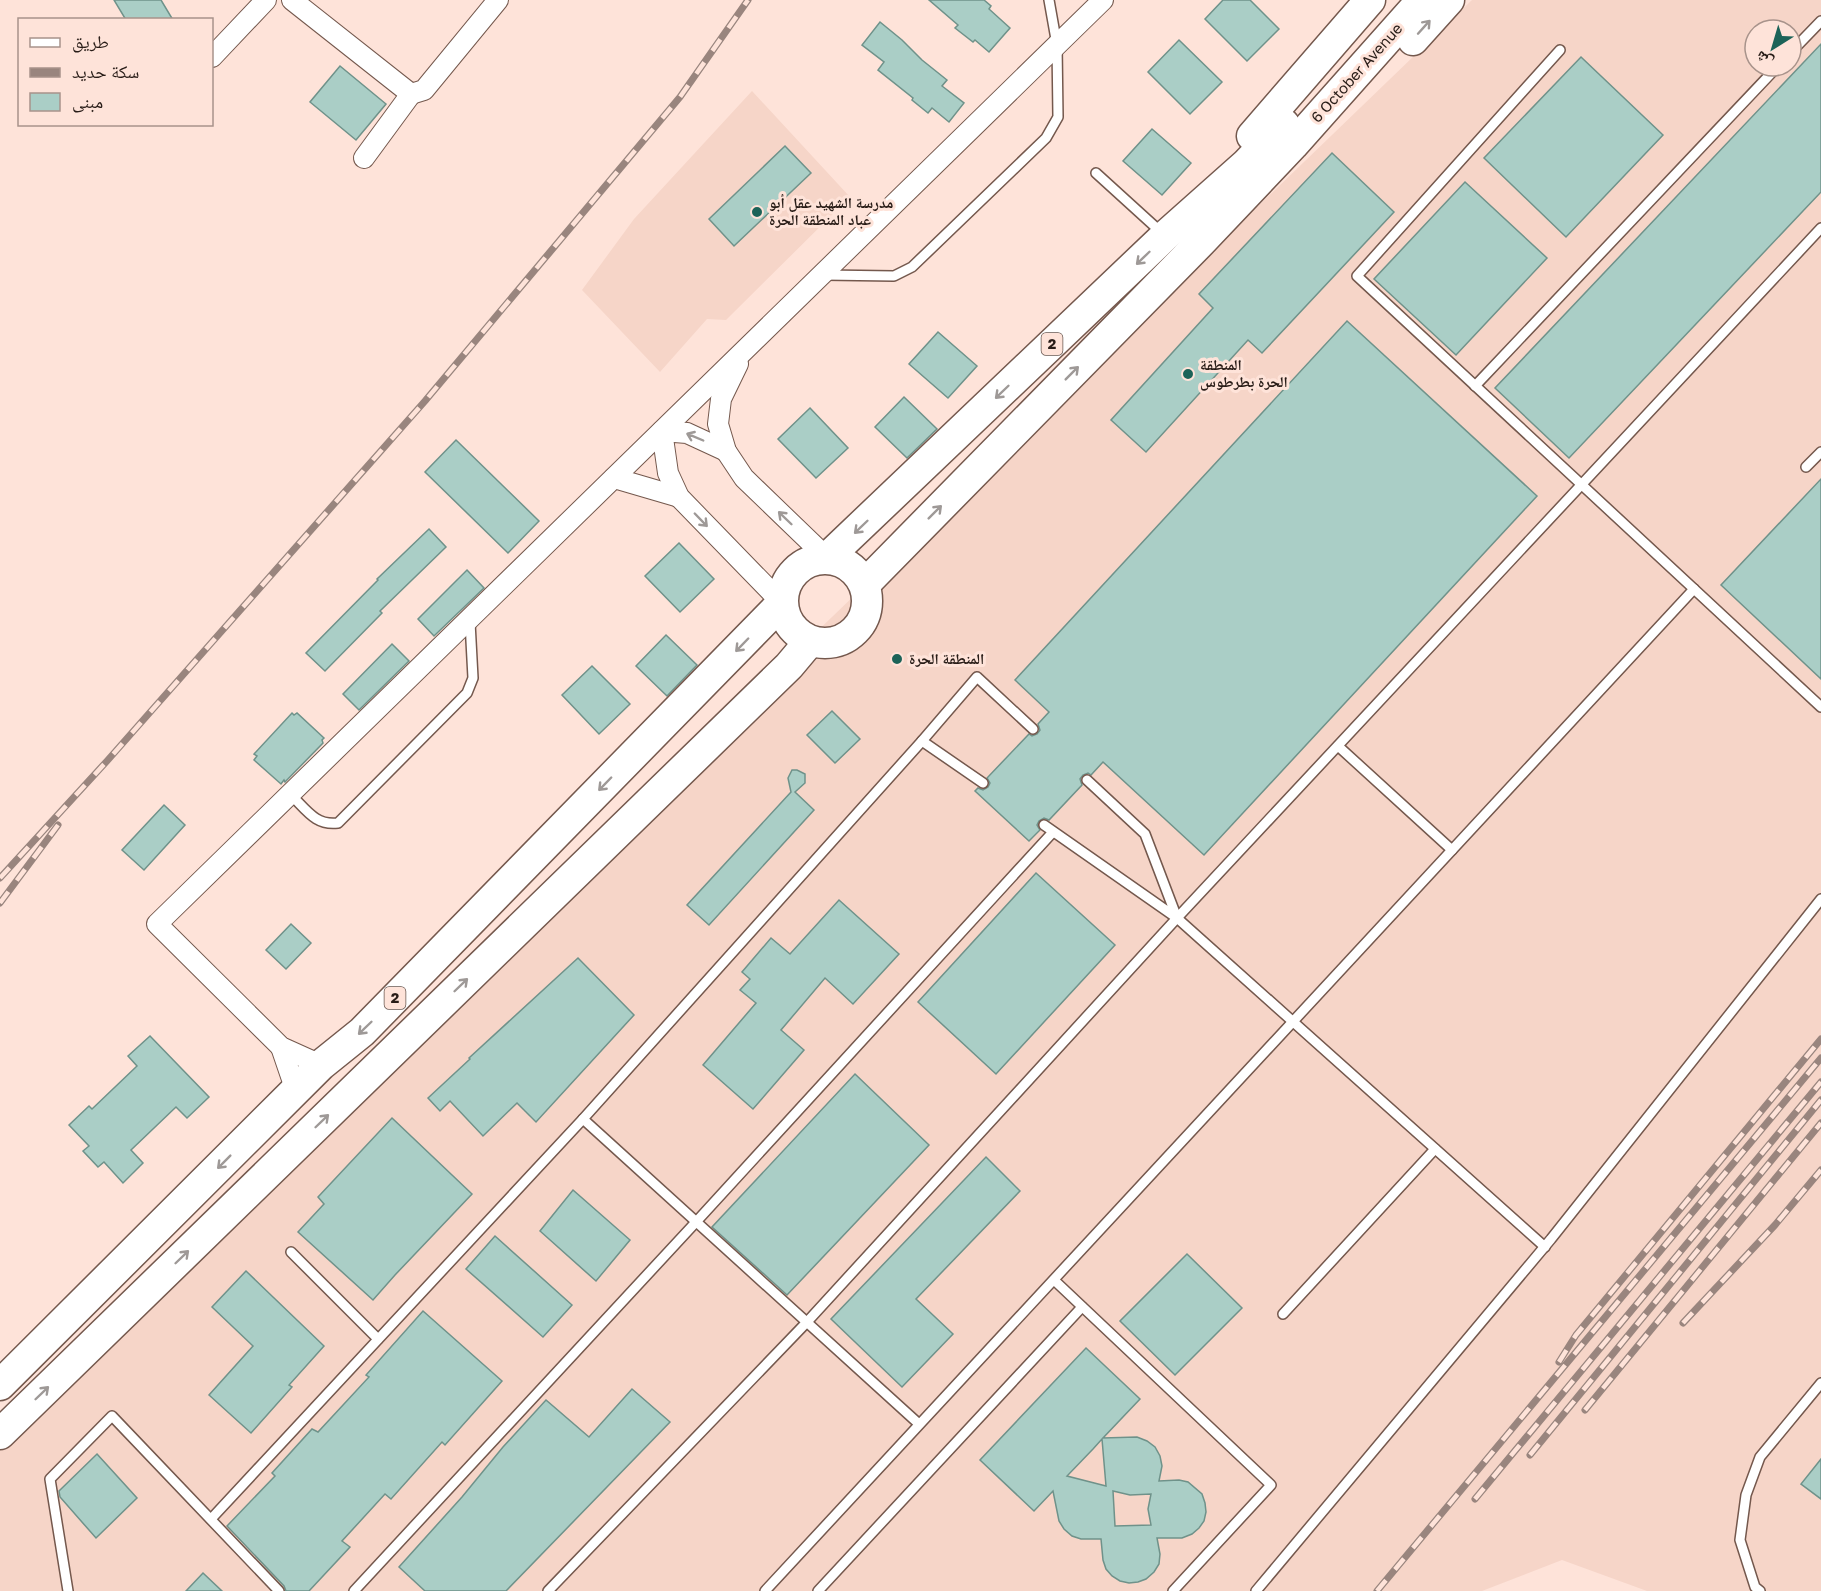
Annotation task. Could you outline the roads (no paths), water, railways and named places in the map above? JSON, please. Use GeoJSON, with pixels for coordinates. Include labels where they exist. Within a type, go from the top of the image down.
{"type":"FeatureCollection","features":[{"type":"Feature","properties":{"kind":"main road"},"geometry":{"type":"LineString","coordinates":[[1183,233],[1267,117],[1370,0]]}},
{"type":"Feature","properties":{"kind":"main road","name":"6 October Avenue"},"geometry":{"type":"LineString","coordinates":[[1285,139],[1394,0]]}},
{"type":"Feature","properties":{"kind":"main road","name":"6 October Avenue"},"geometry":{"type":"LineString","coordinates":[[1285,139],[1422,0]]}},
{"type":"Feature","properties":{"kind":"main road"},"geometry":{"type":"LineString","coordinates":[[1183,233],[1226,229],[1275,187],[1303,160],[1449,0]]}},
{"type":"Feature","properties":{"kind":"main road"},"geometry":{"type":"LineString","coordinates":[[865,584],[1183,233],[1285,139]]}},
{"type":"Feature","properties":{"kind":"main road","name":"2"},"geometry":{"type":"LineString","coordinates":[[827,558],[1183,233]]}},
{"type":"Feature","properties":{"kind":"main road"},"geometry":{"type":"LineString","coordinates":[[827,558],[843,562],[856,571],[865,584],[868,598],[867,612],[861,625],[851,635],[838,642],[824,644],[810,641],[796,632],[787,619],[783,603],[785,586],[791,574],[802,565],[827,558]]}},
{"type":"Feature","properties":{"kind":"main road","name":"2"},"geometry":{"type":"LineString","coordinates":[[0,1385],[321,1065],[362,1032],[783,603]]}},
{"type":"Feature","properties":{"kind":"main road"},"geometry":{"type":"LineString","coordinates":[[0,1434],[780,675],[810,641]]}},
{"type":"Feature","properties":{"kind":"street"},"geometry":{"type":"LineString","coordinates":[[213,56],[266,0]]}},
{"type":"Feature","properties":{"kind":"street"},"geometry":{"type":"LineString","coordinates":[[292,0],[411,94]]}},
{"type":"Feature","properties":{"kind":"street"},"geometry":{"type":"LineString","coordinates":[[364,158],[411,94],[424,90],[498,0]]}},
{"type":"Feature","properties":{"kind":"street"},"geometry":{"type":"LineString","coordinates":[[321,1065],[282,1047],[158,924],[1103,0]]}},
{"type":"Feature","properties":{"kind":"street"},"geometry":{"type":"LineString","coordinates":[[749,347],[731,375],[721,399],[718,424],[726,451],[744,478],[827,558]]}},
{"type":"Feature","properties":{"kind":"street"},"geometry":{"type":"LineString","coordinates":[[662,431],[687,433],[726,451]]}},
{"type":"Feature","properties":{"kind":"street"},"geometry":{"type":"LineString","coordinates":[[662,431],[668,473],[679,497],[783,603]]}},
{"type":"Feature","properties":{"kind":"street"},"geometry":{"type":"LineString","coordinates":[[614,478],[679,497]]}},
{"type":"Feature","properties":{"kind":"street"},"geometry":{"type":"LineString","coordinates":[[282,1047],[296,1091]]}},
{"type":"Feature","properties":{"kind":"lane"},"geometry":{"type":"LineString","coordinates":[[822,275],[894,276],[912,267],[1046,138],[1058,117],[1057,45],[1049,0]]}},
{"type":"Feature","properties":{"kind":"lane"},"geometry":{"type":"LineString","coordinates":[[1803,40],[1821,21]]}},
{"type":"Feature","properties":{"kind":"lane"},"geometry":{"type":"LineString","coordinates":[[1560,50],[1357,276],[1821,707]]}},
{"type":"Feature","properties":{"kind":"lane"},"geometry":{"type":"LineString","coordinates":[[1475,386],[1767,78]]}},
{"type":"Feature","properties":{"kind":"lane"},"geometry":{"type":"LineString","coordinates":[[1096,172],[1183,233]]}},
{"type":"Feature","properties":{"kind":"lane"},"geometry":{"type":"LineString","coordinates":[[548,1591],[807,1322],[1177,918],[1821,228]]}},
{"type":"Feature","properties":{"kind":"lane"},"geometry":{"type":"LineString","coordinates":[[1806,467],[1821,452]]}},
{"type":"Feature","properties":{"kind":"lane"},"geometry":{"type":"LineString","coordinates":[[765,1591],[1694,589]]}},
{"type":"Feature","properties":{"kind":"lane"},"geometry":{"type":"LineString","coordinates":[[290,794],[318,821],[327,825],[338,824],[467,693],[473,678],[470,619]]}},
{"type":"Feature","properties":{"kind":"lane"},"geometry":{"type":"LineString","coordinates":[[210,1519],[583,1119],[977,677],[1033,729]]}},
{"type":"Feature","properties":{"kind":"lane"},"geometry":{"type":"LineString","coordinates":[[922,741],[983,783]]}},
{"type":"Feature","properties":{"kind":"lane"},"geometry":{"type":"LineString","coordinates":[[1338,746],[1452,850]]}},
{"type":"Feature","properties":{"kind":"lane"},"geometry":{"type":"LineString","coordinates":[[1087,780],[1145,834],[1177,918]]}},
{"type":"Feature","properties":{"kind":"lane"},"geometry":{"type":"LineString","coordinates":[[1044,825],[1177,918],[1545,1247]]}},
{"type":"Feature","properties":{"kind":"lane"},"geometry":{"type":"LineString","coordinates":[[354,1591],[1053,832]]}},
{"type":"Feature","properties":{"kind":"lane"},"geometry":{"type":"LineString","coordinates":[[1257,1591],[1545,1247],[1821,899]]}},
{"type":"Feature","properties":{"kind":"lane"},"geometry":{"type":"LineString","coordinates":[[583,1119],[920,1424]]}},
{"type":"Feature","properties":{"kind":"lane"},"geometry":{"type":"LineString","coordinates":[[1283,1314],[1435,1149]]}},
{"type":"Feature","properties":{"kind":"lane"},"geometry":{"type":"LineString","coordinates":[[291,1252],[378,1339]]}},
{"type":"Feature","properties":{"kind":"lane"},"geometry":{"type":"LineString","coordinates":[[1054,1280],[1270,1485],[1173,1591]]}},
{"type":"Feature","properties":{"kind":"lane"},"geometry":{"type":"LineString","coordinates":[[818,1591],[1082,1307]]}},
{"type":"Feature","properties":{"kind":"lane"},"geometry":{"type":"LineString","coordinates":[[1760,1591],[1755,1587],[1740,1540],[1746,1495],[1760,1457],[1821,1383]]}},
{"type":"Feature","properties":{"kind":"lane"},"geometry":{"type":"LineString","coordinates":[[68,1591],[50,1479],[112,1416],[279,1591]]}},
{"type":"Feature","properties":{"kind":"railway"},"geometry":{"type":"LineString","coordinates":[[0,878],[107,761],[425,401],[680,97],[748,0]]}},
{"type":"Feature","properties":{"kind":"railway"},"geometry":{"type":"LineString","coordinates":[[0,903],[58,825]]}},
{"type":"Feature","properties":{"kind":"railway"},"geometry":{"type":"LineString","coordinates":[[1559,1362],[1576,1335],[1821,1039]]}},
{"type":"Feature","properties":{"kind":"railway"},"geometry":{"type":"LineString","coordinates":[[1377,1591],[1821,1058]]}},
{"type":"Feature","properties":{"kind":"railway"},"geometry":{"type":"LineString","coordinates":[[1475,1499],[1821,1082]]}},
{"type":"Feature","properties":{"kind":"railway"},"geometry":{"type":"LineString","coordinates":[[1530,1455],[1821,1100]]}},
{"type":"Feature","properties":{"kind":"railway"},"geometry":{"type":"LineString","coordinates":[[1585,1410],[1821,1123]]}},
{"type":"Feature","properties":{"kind":"railway"},"geometry":{"type":"LineString","coordinates":[[1683,1323],[1775,1225],[1821,1170]]}},
{"type":"Feature","properties":{"kind":"place","name":"مدرسة الشهيد عقل أبو عباد المنطقة الحرة"},"geometry":{"type":"Point","coordinates":[757,212]}},
{"type":"Feature","properties":{"kind":"place","name":"المنطقة الحرة بطرطوس"},"geometry":{"type":"Point","coordinates":[1188,374]}},
{"type":"Feature","properties":{"kind":"place","name":"المنطقة الحرة"},"geometry":{"type":"Point","coordinates":[897,659]}}]}
